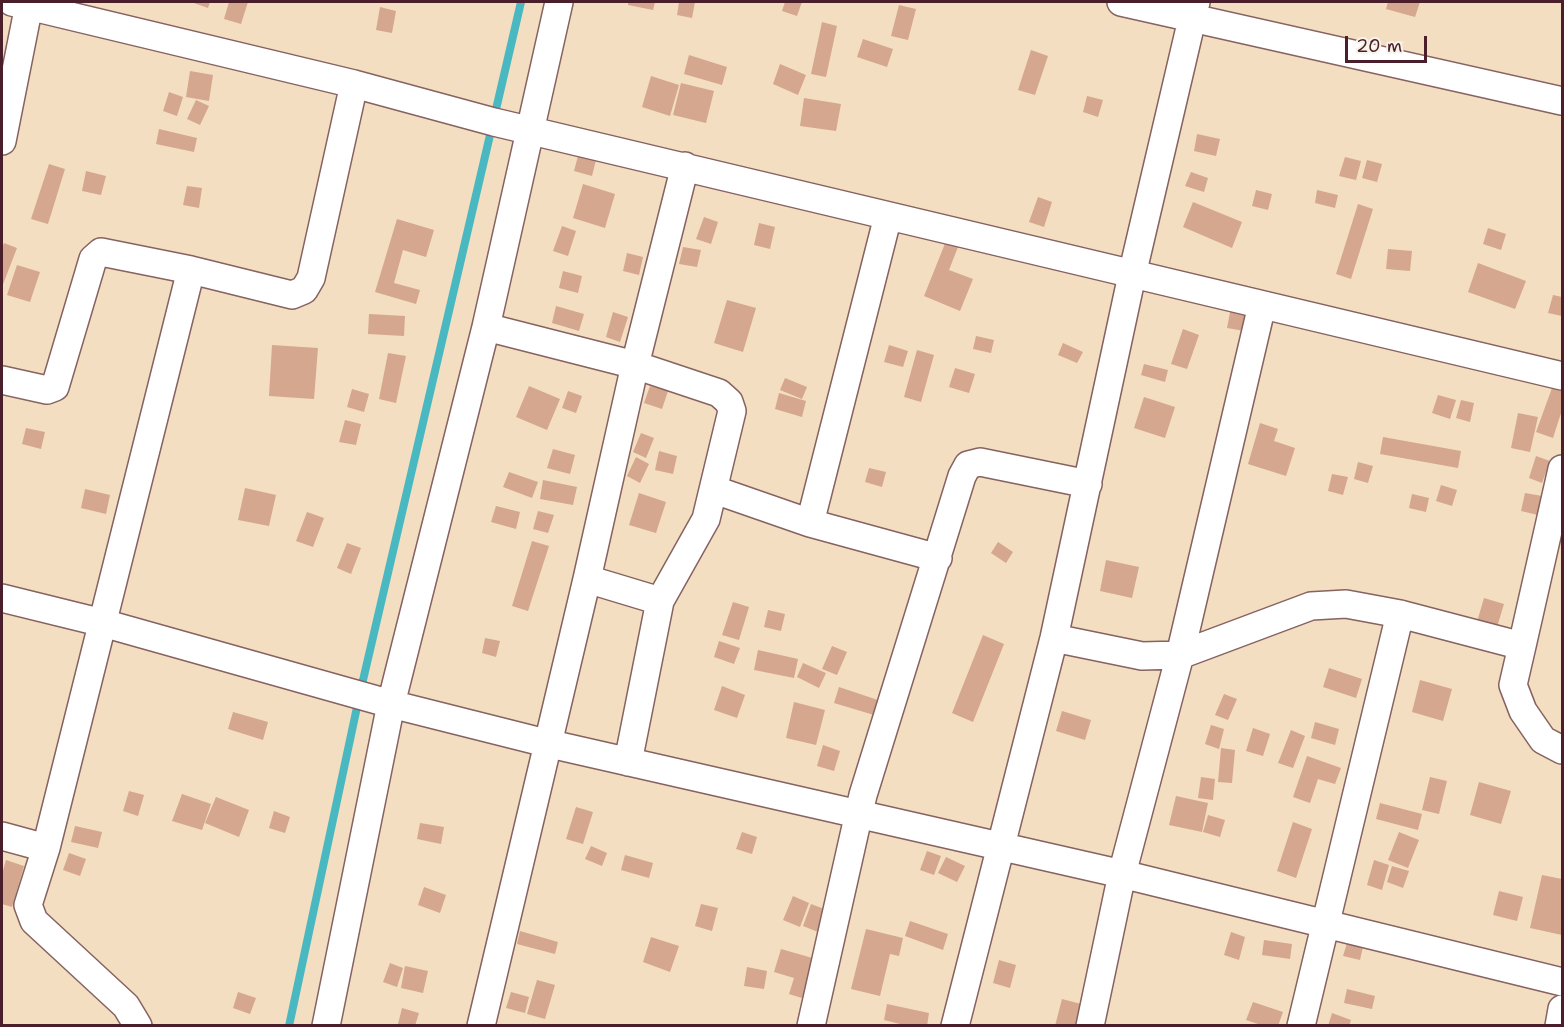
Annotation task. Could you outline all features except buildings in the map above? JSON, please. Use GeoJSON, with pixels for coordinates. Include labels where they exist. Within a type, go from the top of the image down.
{"type":"FeatureCollection","features":[{"type":"Feature","properties":{"kind":"street"},"geometry":{"type":"LineString","coordinates":[[326,1026],[391,704],[486,327],[560,2]]}},
{"type":"Feature","properties":{"kind":"street"},"geometry":{"type":"LineString","coordinates":[[1121,2],[1194,10],[1563,101]]}},
{"type":"Feature","properties":{"kind":"street"},"geometry":{"type":"LineString","coordinates":[[2,141],[21,3],[532,130],[1563,376]]}},
{"type":"Feature","properties":{"kind":"street"},"geometry":{"type":"LineString","coordinates":[[955,1026],[1054,638],[1132,275],[1194,10]]}},
{"type":"Feature","properties":{"kind":"street"},"geometry":{"type":"LineString","coordinates":[[2,380],[47,390],[56,387],[93,260],[101,252],[191,270],[292,295],[303,290],[310,278],[354,84]]}},
{"type":"Feature","properties":{"kind":"street"},"geometry":{"type":"LineString","coordinates":[[481,1026],[546,743],[587,579],[635,365],[685,166]]}},
{"type":"Feature","properties":{"kind":"street"},"geometry":{"type":"LineString","coordinates":[[810,523],[888,216]]}},
{"type":"Feature","properties":{"kind":"street"},"geometry":{"type":"LineString","coordinates":[[138,1026],[126,1006],[34,921],[28,905],[46,848],[191,270]]}},
{"type":"Feature","properties":{"kind":"street"},"geometry":{"type":"LineString","coordinates":[[1090,1026],[1122,874],[1180,655],[1262,305]]}},
{"type":"Feature","properties":{"kind":"street"},"geometry":{"type":"LineString","coordinates":[[486,327],[635,365],[719,393],[729,402],[732,411],[715,490],[706,519],[660,601],[628,762]]}},
{"type":"Feature","properties":{"kind":"street"},"geometry":{"type":"LineString","coordinates":[[811,1026],[858,816],[962,476],[968,465],[980,462],[1088,484]]}},
{"type":"Feature","properties":{"kind":"street"},"geometry":{"type":"LineString","coordinates":[[1563,469],[1513,685],[1523,711],[1543,740],[1563,750]]}},
{"type":"Feature","properties":{"kind":"street"},"geometry":{"type":"LineString","coordinates":[[715,490],[810,523],[938,558]]}},
{"type":"Feature","properties":{"kind":"street"},"geometry":{"type":"LineString","coordinates":[[587,579],[660,601]]}},
{"type":"Feature","properties":{"kind":"street"},"geometry":{"type":"LineString","coordinates":[[2,598],[103,623],[391,704],[546,743],[858,816],[1122,874],[1563,982]]}},
{"type":"Feature","properties":{"kind":"street"},"geometry":{"type":"LineString","coordinates":[[1054,638],[1142,656],[1180,655],[1311,606],[1346,604],[1400,615],[1522,646]]}},
{"type":"Feature","properties":{"kind":"street"},"geometry":{"type":"LineString","coordinates":[[1301,1026],[1400,615]]}},
{"type":"Feature","properties":{"kind":"street"},"geometry":{"type":"LineString","coordinates":[[2,836],[46,848]]}},
{"type":"Feature","properties":{"kind":"street"},"geometry":{"type":"LineString","coordinates":[[1559,1026],[1563,1009]]}},
{"type":"Feature","properties":{"kind":"waterway"},"geometry":{"type":"LineString","coordinates":[[289,1026],[360,693],[521,2]]}}]}
